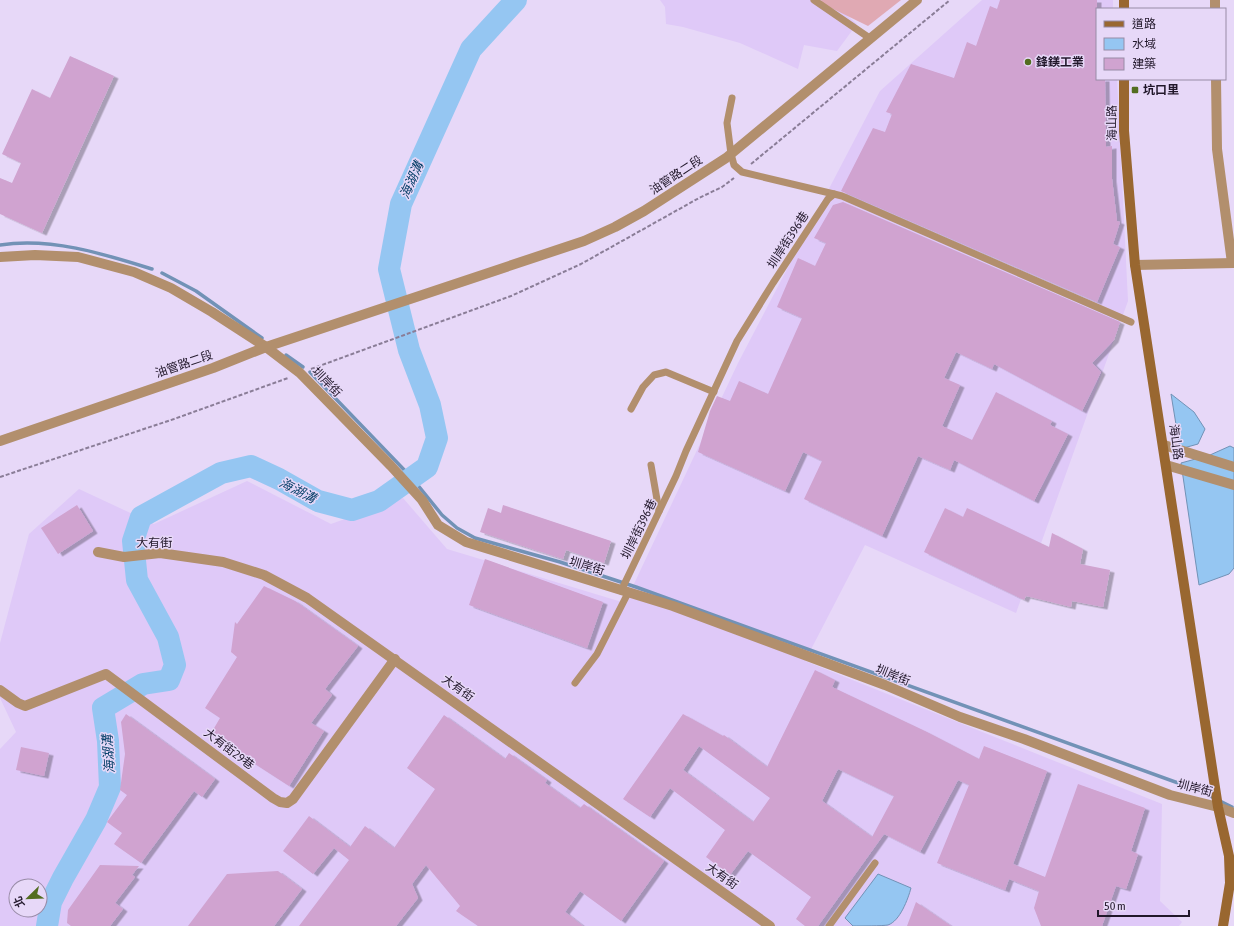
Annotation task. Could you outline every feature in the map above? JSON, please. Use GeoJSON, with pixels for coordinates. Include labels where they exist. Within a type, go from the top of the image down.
{"type":"FeatureCollection","features":[{"type":"Feature","properties":{"kind":"main road","name":"海山路"},"geometry":{"type":"LineString","coordinates":[[1124,80],[1124,132],[1135,265],[1164,445],[1218,807],[1231,856],[1230,883],[1223,926]]}},
{"type":"Feature","properties":{"kind":"street","name":"油管路二段"},"geometry":{"type":"LineString","coordinates":[[0,441],[213,368],[266,347],[584,242],[644,211],[731,154],[917,0]]}},
{"type":"Feature","properties":{"kind":"street"},"geometry":{"type":"LineString","coordinates":[[1135,265],[1233,263],[1217,149],[1216,80]]}},
{"type":"Feature","properties":{"kind":"street","name":"圳岸街"},"geometry":{"type":"LineString","coordinates":[[0,257],[35,254],[78,258],[134,272],[171,288],[266,347],[300,373],[422,500],[438,525],[466,542],[672,606],[885,685],[960,717],[1024,739],[1170,795],[1218,807],[1234,813]]}},
{"type":"Feature","properties":{"kind":"street"},"geometry":{"type":"LineString","coordinates":[[1164,445],[1234,467]]}},
{"type":"Feature","properties":{"kind":"street"},"geometry":{"type":"LineString","coordinates":[[1166,465],[1234,486]]}},
{"type":"Feature","properties":{"kind":"street","name":"大有街"},"geometry":{"type":"LineString","coordinates":[[98,552],[124,557],[160,553],[223,562],[264,575],[307,598],[770,926]]}},
{"type":"Feature","properties":{"kind":"street","name":"大有街29巷"},"geometry":{"type":"LineString","coordinates":[[0,690],[18,704],[26,706],[106,674],[273,798],[280,802],[287,803],[293,799],[395,659]]}},
{"type":"Feature","properties":{"kind":"lane"},"geometry":{"type":"LineString","coordinates":[[814,0],[871,39]]}},
{"type":"Feature","properties":{"kind":"lane"},"geometry":{"type":"LineString","coordinates":[[732,98],[728,123],[731,154],[734,165],[742,172],[842,196],[1131,322]]}},
{"type":"Feature","properties":{"kind":"lane","name":"圳岸街396巷"},"geometry":{"type":"LineString","coordinates":[[575,683],[596,654],[624,591],[628,576],[660,511],[737,341],[802,238],[828,199],[834,194]]}},
{"type":"Feature","properties":{"kind":"lane"},"geometry":{"type":"LineString","coordinates":[[631,409],[643,387],[654,375],[666,372],[714,392]]}},
{"type":"Feature","properties":{"kind":"lane"},"geometry":{"type":"LineString","coordinates":[[651,465],[660,511]]}},
{"type":"Feature","properties":{"kind":"lane"},"geometry":{"type":"LineString","coordinates":[[829,926],[875,863]]}},
{"type":"Feature","properties":{"kind":"path"},"geometry":{"type":"LineString","coordinates":[[0,477],[174,419],[411,332]]}},
{"type":"Feature","properties":{"kind":"shaded area"},"geometry":{"type":"Polygon","coordinates":[[[660,0],[829,0],[857,24],[837,51],[804,45],[798,69],[740,43],[683,27],[666,24],[665,7],[660,0]]]}},
{"type":"Feature","properties":{"kind":"shaded area"},"geometry":{"type":"Polygon","coordinates":[[[821,0],[901,0],[868,26],[823,4],[821,0]]]}},
{"type":"Feature","properties":{"kind":"shaded area"},"geometry":{"type":"Polygon","coordinates":[[[982,0],[1113,0],[1113,8],[1096,8],[1096,80],[1117,80],[1128,301],[1016,613],[865,545],[805,661],[1162,804],[1160,901],[1182,922],[1179,926],[0,926],[0,749],[16,732],[0,698],[0,643],[29,534],[79,489],[154,524],[247,481],[331,524],[403,498],[447,549],[625,603],[738,363],[880,91],[982,0]]]}},
{"type":"Feature","properties":{"kind":"water"},"geometry":{"type":"Polygon","coordinates":[[[1171,394],[1194,412],[1205,429],[1198,444],[1180,449],[1171,394]]]}},
{"type":"Feature","properties":{"kind":"water"},"geometry":{"type":"Polygon","coordinates":[[[1230,446],[1234,448],[1234,568],[1229,574],[1199,585],[1181,463],[1210,455],[1230,446]]]}},
{"type":"Feature","properties":{"kind":"water"},"geometry":{"type":"Polygon","coordinates":[[[878,874],[911,888],[903,909],[896,919],[888,925],[853,926],[845,918],[878,874]]]}},
{"type":"Feature","properties":{"kind":"building"},"geometry":{"type":"Polygon","coordinates":[[[1000,0],[1097,0],[1096,80],[1105,80],[1106,147],[1112,146],[1112,179],[1117,221],[1120,222],[1113,244],[1120,247],[1097,302],[841,191],[873,128],[885,132],[892,114],[886,112],[911,64],[954,78],[967,42],[976,46],[990,6],[997,9],[1000,0]]]}},
{"type":"Feature","properties":{"kind":"building"},"geometry":{"type":"Polygon","coordinates":[[[70,56],[114,76],[42,233],[0,214],[0,178],[12,183],[21,163],[2,154],[32,89],[50,98],[70,56]]]}},
{"type":"Feature","properties":{"kind":"building"},"geometry":{"type":"Polygon","coordinates":[[[843,202],[1120,322],[1114,340],[1092,363],[1101,372],[1082,411],[994,364],[992,369],[956,352],[944,378],[960,385],[942,426],[972,440],[996,392],[1052,421],[1050,425],[1068,434],[1034,501],[954,460],[950,470],[918,456],[882,536],[804,499],[822,461],[803,452],[785,491],[698,452],[710,411],[717,396],[730,401],[739,381],[768,394],[802,318],[777,307],[798,258],[815,266],[826,243],[814,238],[833,205],[843,202]]]}},
{"type":"Feature","properties":{"kind":"building"},"geometry":{"type":"Polygon","coordinates":[[[77,505],[93,531],[58,554],[41,528],[77,505]]]}},
{"type":"Feature","properties":{"kind":"building"},"geometry":{"type":"Polygon","coordinates":[[[503,505],[611,541],[604,563],[566,550],[563,559],[480,532],[488,508],[501,513],[503,505]]]}},
{"type":"Feature","properties":{"kind":"building"},"geometry":{"type":"Polygon","coordinates":[[[945,508],[963,517],[967,508],[1049,547],[1052,533],[1083,549],[1080,564],[1110,570],[1103,607],[1072,601],[1071,607],[1026,596],[1024,600],[924,552],[945,508]]]}},
{"type":"Feature","properties":{"kind":"building"},"geometry":{"type":"Polygon","coordinates":[[[485,559],[603,602],[587,648],[469,605],[485,559]]]}},
{"type":"Feature","properties":{"kind":"building"},"geometry":{"type":"Polygon","coordinates":[[[264,586],[295,601],[358,646],[325,689],[332,695],[311,723],[324,731],[289,786],[210,735],[220,718],[205,708],[237,657],[231,652],[235,622],[237,624],[264,586]]]}},
{"type":"Feature","properties":{"kind":"building"},"geometry":{"type":"Polygon","coordinates":[[[815,670],[835,680],[832,687],[927,732],[979,759],[984,746],[1047,771],[1013,864],[1045,877],[1078,784],[1145,808],[1131,851],[1138,854],[1126,889],[1116,886],[1102,926],[1041,926],[1034,908],[1039,891],[1009,879],[1005,890],[937,863],[969,785],[958,780],[920,852],[884,834],[818,926],[805,926],[796,919],[811,897],[748,851],[730,875],[706,857],[725,830],[670,788],[650,817],[623,799],[683,714],[723,736],[724,735],[767,767],[815,670]],[[699,746],[683,770],[753,822],[770,798],[699,746]],[[838,769],[822,801],[872,837],[894,796],[838,769]]]}},
{"type":"Feature","properties":{"kind":"building"},"geometry":{"type":"Polygon","coordinates":[[[126,714],[215,779],[202,797],[194,791],[141,863],[114,844],[122,833],[107,822],[127,795],[120,790],[125,754],[121,722],[126,714]]]}},
{"type":"Feature","properties":{"kind":"building"},"geometry":{"type":"Polygon","coordinates":[[[444,715],[505,759],[509,753],[547,780],[545,783],[580,808],[584,804],[664,861],[621,921],[580,891],[565,912],[583,926],[478,926],[456,911],[460,906],[426,865],[412,884],[418,898],[396,926],[299,926],[349,860],[334,848],[313,874],[283,851],[309,816],[350,847],[365,826],[394,848],[435,789],[407,768],[444,715]]]}},
{"type":"Feature","properties":{"kind":"building"},"geometry":{"type":"Polygon","coordinates":[[[21,747],[49,753],[44,776],[16,770],[21,747]]]}},
{"type":"Feature","properties":{"kind":"building"},"geometry":{"type":"Polygon","coordinates":[[[100,865],[139,866],[132,875],[135,877],[115,903],[123,909],[110,926],[71,926],[67,923],[68,910],[100,865]]]}},
{"type":"Feature","properties":{"kind":"building"},"geometry":{"type":"Polygon","coordinates":[[[278,871],[302,889],[274,926],[188,926],[227,874],[278,871]]]}},
{"type":"Feature","properties":{"kind":"building"},"geometry":{"type":"Polygon","coordinates":[[[916,902],[951,926],[907,926],[916,902]]]}},
{"type":"Feature","properties":{"kind":"waterway","name":"海湖溝"},"geometry":{"type":"LineString","coordinates":[[47,926],[51,902],[96,820],[110,787],[108,741],[103,708],[143,684],[169,680],[175,665],[168,637],[137,580],[133,541],[141,517],[221,473],[251,466],[279,479],[318,501],[352,510],[379,501],[427,467],[437,438],[430,405],[409,350],[389,269],[401,204],[471,49],[516,0]]}},
{"type":"Feature","properties":{"kind":"waterway"},"geometry":{"type":"LineString","coordinates":[[0,245],[19,243],[58,245],[77,248],[152,269]]}},
{"type":"Feature","properties":{"kind":"waterway"},"geometry":{"type":"LineString","coordinates":[[162,273],[196,291],[262,338]]}},
{"type":"Feature","properties":{"kind":"waterway"},"geometry":{"type":"LineString","coordinates":[[286,355],[303,367]]}},
{"type":"Feature","properties":{"kind":"waterway"},"geometry":{"type":"LineString","coordinates":[[310,372],[412,478],[442,515],[457,528],[475,538],[560,562],[636,587],[1203,792],[1214,798]]}},
{"type":"Feature","properties":{"kind":"waterway"},"geometry":{"type":"LineString","coordinates":[[1220,801],[1232,807]]}},
{"type":"Feature","properties":{"kind":"place","name":"鋒鎂工業"},"geometry":{"type":"Point","coordinates":[1028,62]}},
{"type":"Feature","properties":{"kind":"place","name":"坑口里"},"geometry":{"type":"Point","coordinates":[1135,90]}}]}
